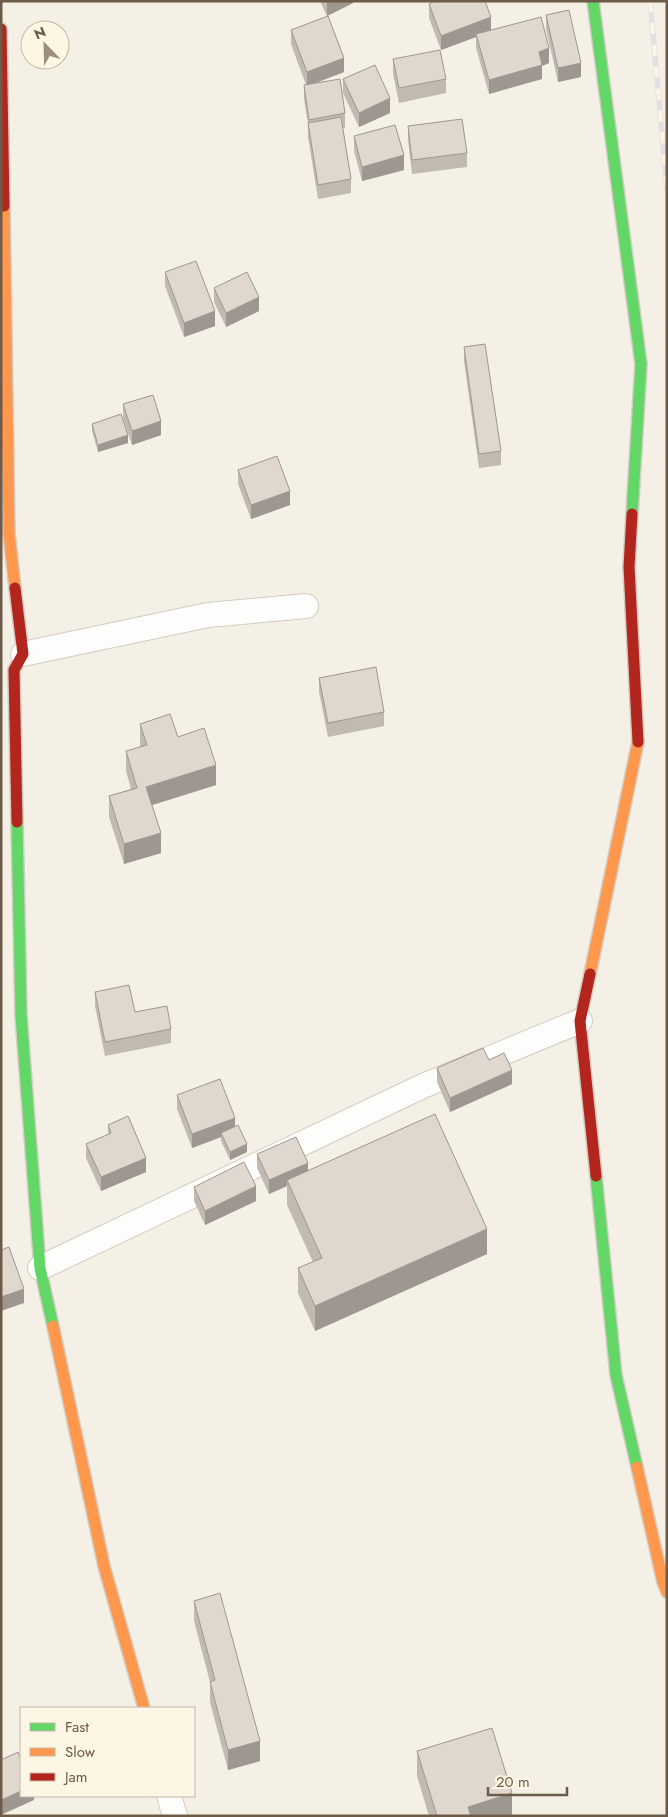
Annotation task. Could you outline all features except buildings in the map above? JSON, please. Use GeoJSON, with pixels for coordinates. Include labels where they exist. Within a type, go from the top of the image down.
{"type":"FeatureCollection","features":[{"type":"Feature","properties":{"kind":"street"},"geometry":{"type":"LineString","coordinates":[[593,1],[642,364],[629,567],[638,746],[580,1021],[616,1375],[663,1582],[667,1592]]}},
{"type":"Feature","properties":{"kind":"street"},"geometry":{"type":"LineString","coordinates":[[1,29],[9,533],[23,654],[14,670],[21,1015],[40,1268],[104,1566],[144,1707]]}},
{"type":"Feature","properties":{"kind":"street"},"geometry":{"type":"LineString","coordinates":[[23,654],[208,615],[306,606]]}},
{"type":"Feature","properties":{"kind":"street"},"geometry":{"type":"LineString","coordinates":[[40,1268],[423,1086],[580,1021]]}},
{"type":"Feature","properties":{"kind":"street"},"geometry":{"type":"LineString","coordinates":[[169,1797],[175,1816]]}},
{"type":"Feature","properties":{"kind":"railway"},"geometry":{"type":"LineString","coordinates":[[650,1],[667,188]]}},
{"type":"Feature","properties":{"kind":"traffic: fast"},"geometry":{"type":"LineString","coordinates":[[593,1],[641,364],[632,514]]}},
{"type":"Feature","properties":{"kind":"traffic: fast"},"geometry":{"type":"LineString","coordinates":[[17,822],[21,1015],[40,1268],[53,1326]]}},
{"type":"Feature","properties":{"kind":"traffic: fast"},"geometry":{"type":"LineString","coordinates":[[596,1176],[616,1375],[637,1467]]}},
{"type":"Feature","properties":{"kind":"traffic: slow"},"geometry":{"type":"LineString","coordinates":[[4,206],[9,533],[15,588]]}},
{"type":"Feature","properties":{"kind":"traffic: slow"},"geometry":{"type":"LineString","coordinates":[[590,974],[638,742]]}},
{"type":"Feature","properties":{"kind":"traffic: slow"},"geometry":{"type":"LineString","coordinates":[[53,1326],[104,1566],[144,1707]]}},
{"type":"Feature","properties":{"kind":"traffic: slow"},"geometry":{"type":"LineString","coordinates":[[637,1467],[663,1582],[667,1592]]}},
{"type":"Feature","properties":{"kind":"traffic: jam"},"geometry":{"type":"LineString","coordinates":[[1,29],[4,206]]}},
{"type":"Feature","properties":{"kind":"traffic: jam"},"geometry":{"type":"LineString","coordinates":[[632,514],[629,567],[638,742]]}},
{"type":"Feature","properties":{"kind":"traffic: jam"},"geometry":{"type":"LineString","coordinates":[[15,588],[23,654],[14,670],[17,822]]}},
{"type":"Feature","properties":{"kind":"traffic: jam"},"geometry":{"type":"LineString","coordinates":[[590,974],[580,1021],[596,1176]]}}]}
